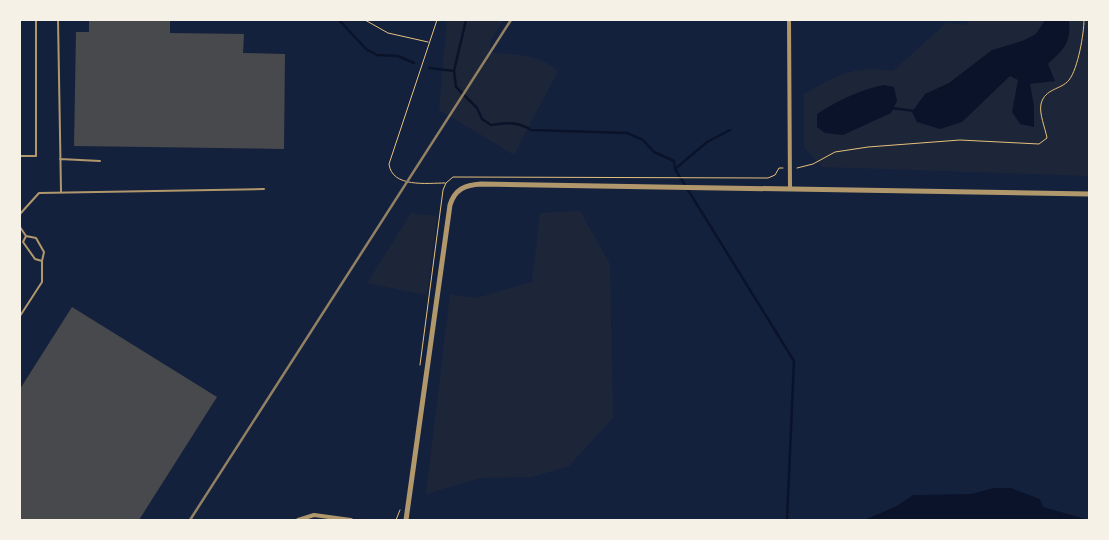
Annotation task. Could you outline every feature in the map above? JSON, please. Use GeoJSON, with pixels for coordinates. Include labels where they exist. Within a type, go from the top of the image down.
{"type":"FeatureCollection","features":[{"type":"Feature","properties":{"kind":"street"},"geometry":{"type":"LineString","coordinates":[[789,20],[790,190]]}},
{"type":"Feature","properties":{"kind":"street"},"geometry":{"type":"LineString","coordinates":[[406,520],[448,215],[453,197],[463,187],[471,184],[663,186],[790,190],[1089,194]]}},
{"type":"Feature","properties":{"kind":"street"},"geometry":{"type":"LineString","coordinates":[[298,520],[314,515],[352,520]]}},
{"type":"Feature","properties":{"kind":"lane"},"geometry":{"type":"LineString","coordinates":[[20,156],[36,156],[36,20]]}},
{"type":"Feature","properties":{"kind":"lane"},"geometry":{"type":"LineString","coordinates":[[58,20],[61,192]]}},
{"type":"Feature","properties":{"kind":"lane"},"geometry":{"type":"LineString","coordinates":[[60,159],[100,161]]}},
{"type":"Feature","properties":{"kind":"lane"},"geometry":{"type":"LineString","coordinates":[[20,214],[39,193],[264,188]]}},
{"type":"Feature","properties":{"kind":"lane"},"geometry":{"type":"LineString","coordinates":[[20,227],[26,236],[36,238],[44,252],[42,282],[20,316]]}},
{"type":"Feature","properties":{"kind":"lane"},"geometry":{"type":"LineString","coordinates":[[26,236],[24,242],[35,259],[42,261]]}},
{"type":"Feature","properties":{"kind":"path"},"geometry":{"type":"LineString","coordinates":[[365,20],[388,33],[428,42]]}},
{"type":"Feature","properties":{"kind":"path"},"geometry":{"type":"LineString","coordinates":[[368,20],[370,24]]}},
{"type":"Feature","properties":{"kind":"path"},"geometry":{"type":"LineString","coordinates":[[437,20],[391,156],[390,171],[398,179],[446,183],[458,176],[768,178],[780,168]]}},
{"type":"Feature","properties":{"kind":"path"},"geometry":{"type":"LineString","coordinates":[[798,168],[813,164],[835,152],[868,147],[960,140],[1028,145],[1043,143],[1047,138],[1041,105],[1050,90],[1065,83],[1071,77],[1083,32],[1084,20]]}},
{"type":"Feature","properties":{"kind":"path"},"geometry":{"type":"LineString","coordinates":[[420,367],[446,183]]}},
{"type":"Feature","properties":{"kind":"path"},"geometry":{"type":"LineString","coordinates":[[396,520],[400,510]]}},
{"type":"Feature","properties":{"kind":"shaded area"},"geometry":{"type":"Polygon","coordinates":[[[447,20],[504,20],[491,40],[489,53],[516,54],[535,58],[558,71],[514,155],[439,110],[447,20]]]}},
{"type":"Feature","properties":{"kind":"shaded area"},"geometry":{"type":"Polygon","coordinates":[[[971,20],[1089,20],[1089,176],[822,167],[804,147],[804,94],[846,73],[867,69],[893,71],[946,23],[965,25],[971,20]]]}},
{"type":"Feature","properties":{"kind":"shaded area"},"geometry":{"type":"Polygon","coordinates":[[[1045,20],[1069,20],[1069,35],[1062,50],[1048,64],[1055,81],[1030,84],[1034,106],[1034,127],[1020,124],[1012,112],[1018,80],[1010,76],[962,122],[940,129],[917,122],[912,112],[925,94],[949,83],[992,50],[1022,41],[1036,34],[1045,20]]]}},
{"type":"Feature","properties":{"kind":"shaded area"},"geometry":{"type":"Polygon","coordinates":[[[884,85],[894,87],[897,101],[891,113],[843,135],[825,133],[817,127],[817,114],[849,96],[884,85]]]}},
{"type":"Feature","properties":{"kind":"shaded area"},"geometry":{"type":"Polygon","coordinates":[[[580,211],[610,264],[613,418],[569,466],[532,477],[480,478],[426,494],[450,294],[476,298],[532,282],[540,213],[580,211]]]}},
{"type":"Feature","properties":{"kind":"shaded area"},"geometry":{"type":"Polygon","coordinates":[[[411,213],[437,216],[427,295],[367,283],[411,213]]]}},
{"type":"Feature","properties":{"kind":"shaded area"},"geometry":{"type":"Polygon","coordinates":[[[994,488],[1011,488],[1040,499],[1043,507],[1089,520],[864,520],[897,506],[913,495],[971,494],[994,488]]]}},
{"type":"Feature","properties":{"kind":"building"},"geometry":{"type":"Polygon","coordinates":[[[89,20],[170,20],[170,33],[244,34],[243,53],[285,54],[284,149],[74,146],[76,32],[89,32],[89,20]]]}},
{"type":"Feature","properties":{"kind":"building"},"geometry":{"type":"Polygon","coordinates":[[[72,307],[217,397],[139,520],[20,520],[20,389],[72,307]]]}},
{"type":"Feature","properties":{"kind":"waterway"},"geometry":{"type":"LineString","coordinates":[[339,20],[366,49],[377,55],[398,56],[414,63]]}},
{"type":"Feature","properties":{"kind":"waterway"},"geometry":{"type":"LineString","coordinates":[[466,20],[454,71],[456,87],[477,108],[482,119],[491,125],[516,124],[531,130],[627,133],[643,140],[654,152],[674,161],[675,169],[794,361],[787,520]]}},
{"type":"Feature","properties":{"kind":"waterway"},"geometry":{"type":"LineString","coordinates":[[429,68],[454,71]]}},
{"type":"Feature","properties":{"kind":"waterway"},"geometry":{"type":"LineString","coordinates":[[891,108],[915,111]]}},
{"type":"Feature","properties":{"kind":"waterway"},"geometry":{"type":"LineString","coordinates":[[675,169],[707,142],[730,130]]}},
{"type":"Feature","properties":{"kind":"railway"},"geometry":{"type":"LineString","coordinates":[[190,520],[511,20]]}}]}
